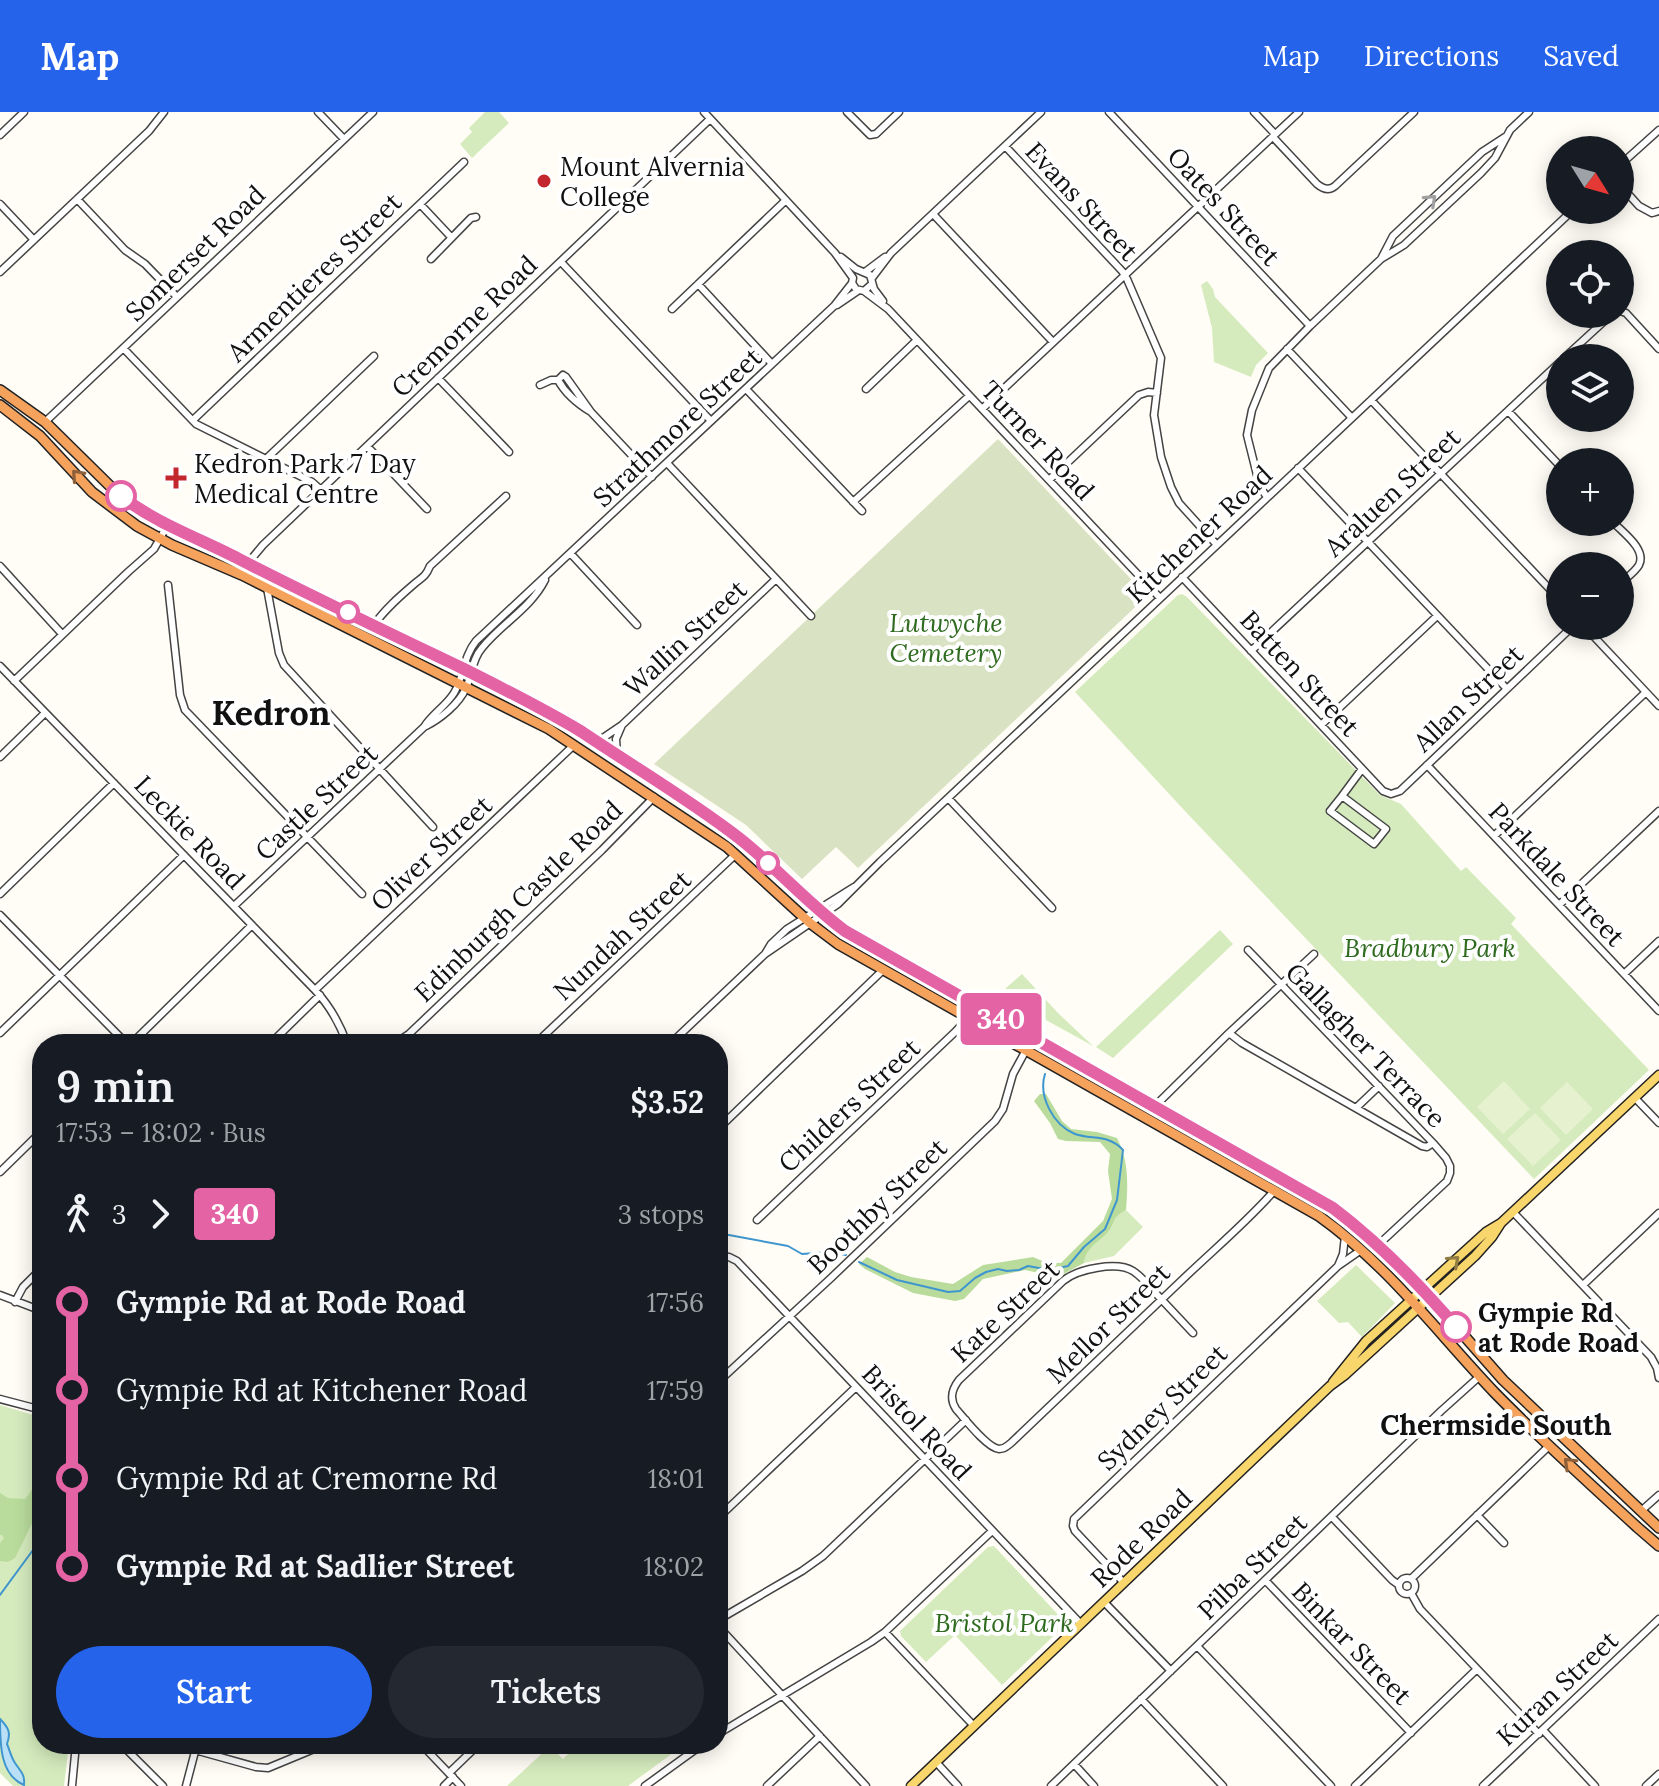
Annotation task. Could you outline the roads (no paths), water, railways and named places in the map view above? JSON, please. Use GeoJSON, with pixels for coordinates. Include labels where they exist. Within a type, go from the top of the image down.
{"type":"FeatureCollection","features":[{"type":"Feature","properties":{"kind":"highway"},"geometry":{"type":"LineString","coordinates":[[0,390],[45,422],[113,489],[136,507],[167,526],[558,717],[731,832],[821,912],[856,938],[1320,1200],[1346,1218],[1423,1289],[1503,1380],[1659,1528]]}},
{"type":"Feature","properties":{"kind":"highway"},"geometry":{"type":"LineString","coordinates":[[0,405],[40,436],[86,486],[130,521],[538,723],[736,854],[807,920],[838,944],[1319,1216],[1361,1250],[1419,1307],[1495,1392],[1659,1546]]}},
{"type":"Feature","properties":{"kind":"highway"},"geometry":{"type":"LineString","coordinates":[[1069,1058],[1065,1064],[1074,1077]]}},
{"type":"Feature","properties":{"kind":"main road","name":"Rode Road"},"geometry":{"type":"LineString","coordinates":[[911,1786],[1330,1386],[1479,1252],[1501,1223],[1659,1075]]}},
{"type":"Feature","properties":{"kind":"main road","name":"Rode Road"},"geometry":{"type":"LineString","coordinates":[[1330,1386],[1357,1350],[1486,1232],[1501,1223]]}},
{"type":"Feature","properties":{"kind":"street"},"geometry":{"type":"LineString","coordinates":[[0,135],[24,112]]}},
{"type":"Feature","properties":{"kind":"street"},"geometry":{"type":"LineString","coordinates":[[0,272],[149,131],[164,112]]}},
{"type":"Feature","properties":{"kind":"street"},"geometry":{"type":"LineString","coordinates":[[318,112],[344,139]]}},
{"type":"Feature","properties":{"kind":"street","name":"Somerset Road"},"geometry":{"type":"LineString","coordinates":[[45,422],[373,112]]}},
{"type":"Feature","properties":{"kind":"street","name":"Turner Road"},"geometry":{"type":"LineString","coordinates":[[704,112],[835,253],[852,281],[888,309],[1160,598]]}},
{"type":"Feature","properties":{"kind":"street"},"geometry":{"type":"LineString","coordinates":[[847,112],[870,135],[876,134],[899,112]]}},
{"type":"Feature","properties":{"kind":"street"},"geometry":{"type":"LineString","coordinates":[[852,281],[856,274],[891,253],[1041,112]]}},
{"type":"Feature","properties":{"kind":"street","name":"Oates Street"},"geometry":{"type":"LineString","coordinates":[[1109,112],[1310,326]]}},
{"type":"Feature","properties":{"kind":"street"},"geometry":{"type":"LineString","coordinates":[[1254,112],[1326,192],[1414,112]]}},
{"type":"Feature","properties":{"kind":"street"},"geometry":{"type":"LineString","coordinates":[[982,409],[1299,112]]}},
{"type":"Feature","properties":{"kind":"street"},"geometry":{"type":"LineString","coordinates":[[1381,259],[1393,236],[1529,112]]}},
{"type":"Feature","properties":{"kind":"street","name":"Cremorne Road"},"geometry":{"type":"LineString","coordinates":[[248,563],[259,549],[710,119]]}},
{"type":"Feature","properties":{"kind":"street"},"geometry":{"type":"LineString","coordinates":[[1634,152],[1659,130]]}},
{"type":"Feature","properties":{"kind":"street"},"geometry":{"type":"LineString","coordinates":[[1267,497],[1260,487],[1247,431],[1269,368],[1381,259],[1404,245],[1481,173],[1495,158],[1505,137]]}},
{"type":"Feature","properties":{"kind":"street","name":"Evans Street"},"geometry":{"type":"LineString","coordinates":[[1005,146],[1125,275],[1161,358],[1154,415],[1161,457],[1175,497],[1217,545]]}},
{"type":"Feature","properties":{"kind":"street","name":"Armentieres Street"},"geometry":{"type":"LineString","coordinates":[[193,420],[464,162]]}},
{"type":"Feature","properties":{"kind":"street"},"geometry":{"type":"LineString","coordinates":[[77,199],[125,250],[145,264],[177,297]]}},
{"type":"Feature","properties":{"kind":"street"},"geometry":{"type":"LineString","coordinates":[[672,309],[786,200]]}},
{"type":"Feature","properties":{"kind":"street"},"geometry":{"type":"LineString","coordinates":[[1634,200],[1652,213],[1659,211]]}},
{"type":"Feature","properties":{"kind":"street"},"geometry":{"type":"LineString","coordinates":[[0,204],[34,240]]}},
{"type":"Feature","properties":{"kind":"street"},"geometry":{"type":"LineString","coordinates":[[420,204],[451,237]]}},
{"type":"Feature","properties":{"kind":"street"},"geometry":{"type":"LineString","coordinates":[[933,214],[1053,342]]}},
{"type":"Feature","properties":{"kind":"street"},"geometry":{"type":"LineString","coordinates":[[431,259],[471,218],[476,217]]}},
{"type":"Feature","properties":{"kind":"street","name":"Kitchener Road"},"geometry":{"type":"LineString","coordinates":[[681,1034],[765,954],[854,887],[1558,224]]}},
{"type":"Feature","properties":{"kind":"street","name":"Turner Road"},"geometry":{"type":"LineString","coordinates":[[835,253],[872,281],[888,309]]}},
{"type":"Feature","properties":{"kind":"street"},"geometry":{"type":"LineString","coordinates":[[862,291],[891,253]]}},
{"type":"Feature","properties":{"kind":"street"},"geometry":{"type":"LineString","coordinates":[[561,262],[711,421]]}},
{"type":"Feature","properties":{"kind":"street","name":"Strathmore Street"},"geometry":{"type":"LineString","coordinates":[[462,685],[479,651],[531,599],[547,577],[834,306],[852,281]]}},
{"type":"Feature","properties":{"kind":"street"},"geometry":{"type":"LineString","coordinates":[[698,284],[772,364]]}},
{"type":"Feature","properties":{"kind":"street","name":"Strathmore Street"},"geometry":{"type":"LineString","coordinates":[[834,306],[862,291]]}},
{"type":"Feature","properties":{"kind":"street"},"geometry":{"type":"LineString","coordinates":[[1634,322],[1659,349]]}},
{"type":"Feature","properties":{"kind":"street"},"geometry":{"type":"LineString","coordinates":[[1579,344],[1597,328]]}},
{"type":"Feature","properties":{"kind":"street"},"geometry":{"type":"LineString","coordinates":[[866,389],[917,340]]}},
{"type":"Feature","properties":{"kind":"street"},"geometry":{"type":"LineString","coordinates":[[124,349],[193,420],[209,432],[312,482],[321,490]]}},
{"type":"Feature","properties":{"kind":"street"},"geometry":{"type":"LineString","coordinates":[[1287,349],[1352,418]]}},
{"type":"Feature","properties":{"kind":"street"},"geometry":{"type":"LineString","coordinates":[[266,459],[374,356]]}},
{"type":"Feature","properties":{"kind":"street","name":"Araluen Street"},"geometry":{"type":"LineString","coordinates":[[1251,651],[1546,375]]}},
{"type":"Feature","properties":{"kind":"street"},"geometry":{"type":"LineString","coordinates":[[438,378],[509,452]]}},
{"type":"Feature","properties":{"kind":"street"},"geometry":{"type":"LineString","coordinates":[[540,385],[558,380],[652,477]]}},
{"type":"Feature","properties":{"kind":"street"},"geometry":{"type":"LineString","coordinates":[[746,389],[862,511]]}},
{"type":"Feature","properties":{"kind":"street"},"geometry":{"type":"LineString","coordinates":[[1049,480],[1139,395],[1157,393]]}},
{"type":"Feature","properties":{"kind":"street"},"geometry":{"type":"LineString","coordinates":[[853,502],[969,396]]}},
{"type":"Feature","properties":{"kind":"street"},"geometry":{"type":"LineString","coordinates":[[1371,400],[1546,585]]}},
{"type":"Feature","properties":{"kind":"street"},"geometry":{"type":"LineString","coordinates":[[1508,411],[1546,451]]}},
{"type":"Feature","properties":{"kind":"street"},"geometry":{"type":"LineString","coordinates":[[367,446],[427,509]]}},
{"type":"Feature","properties":{"kind":"street"},"geometry":{"type":"LineString","coordinates":[[667,463],[811,616]]}},
{"type":"Feature","properties":{"kind":"street"},"geometry":{"type":"LineString","coordinates":[[1298,468],[1507,689]]}},
{"type":"Feature","properties":{"kind":"street"},"geometry":{"type":"LineString","coordinates":[[374,625],[413,585],[426,577],[434,563],[506,496]]}},
{"type":"Feature","properties":{"kind":"street"},"geometry":{"type":"LineString","coordinates":[[14,681],[154,549],[167,526]]}},
{"type":"Feature","properties":{"kind":"street"},"geometry":{"type":"LineString","coordinates":[[1626,536],[1641,556],[1634,570]]}},
{"type":"Feature","properties":{"kind":"street"},"geometry":{"type":"LineString","coordinates":[[571,554],[637,625]]}},
{"type":"Feature","properties":{"kind":"street"},"geometry":{"type":"LineString","coordinates":[[0,566],[62,634]]}},
{"type":"Feature","properties":{"kind":"street","name":"Batten Street"},"geometry":{"type":"LineString","coordinates":[[1182,577],[1389,794]]}},
{"type":"Feature","properties":{"kind":"street","name":"Wallin Street"},"geometry":{"type":"LineString","coordinates":[[597,742],[622,725],[776,579]]}},
{"type":"Feature","properties":{"kind":"street"},"geometry":{"type":"LineString","coordinates":[[168,585],[180,695],[185,710],[362,894]]}},
{"type":"Feature","properties":{"kind":"street"},"geometry":{"type":"LineString","coordinates":[[267,588],[284,665],[433,827]]}},
{"type":"Feature","properties":{"kind":"street"},"geometry":{"type":"LineString","coordinates":[[1321,725],[1437,616]]}},
{"type":"Feature","properties":{"kind":"street","name":"Allan Street"},"geometry":{"type":"LineString","coordinates":[[1389,794],[1398,793],[1558,640]]}},
{"type":"Feature","properties":{"kind":"street"},"geometry":{"type":"LineString","coordinates":[[1597,640],[1659,706]]}},
{"type":"Feature","properties":{"kind":"street","name":"Leckie Road"},"geometry":{"type":"LineString","coordinates":[[0,666],[318,992],[343,1033]]}},
{"type":"Feature","properties":{"kind":"street","name":"Castle Street"},"geometry":{"type":"LineString","coordinates":[[234,906],[424,727],[462,685]]}},
{"type":"Feature","properties":{"kind":"street"},"geometry":{"type":"LineString","coordinates":[[1494,836],[1646,692]]}},
{"type":"Feature","properties":{"kind":"street"},"geometry":{"type":"LineString","coordinates":[[0,757],[45,713]]}},
{"type":"Feature","properties":{"kind":"street","name":"Wallin Street"},"geometry":{"type":"LineString","coordinates":[[617,755],[616,739],[622,725]]}},
{"type":"Feature","properties":{"kind":"street","name":"Oliver Street"},"geometry":{"type":"LineString","coordinates":[[279,1034],[318,992],[574,745]]}},
{"type":"Feature","properties":{"kind":"street","name":"Parkdale Street"},"geometry":{"type":"LineString","coordinates":[[1427,765],[1659,1011]]}},
{"type":"Feature","properties":{"kind":"street"},"geometry":{"type":"LineString","coordinates":[[1342,796],[1386,829],[1374,844],[1330,811],[1362,769]]}},
{"type":"Feature","properties":{"kind":"street"},"geometry":{"type":"LineString","coordinates":[[0,894],[114,783]]}},
{"type":"Feature","properties":{"kind":"street","name":"Edinburgh Castle Road"},"geometry":{"type":"LineString","coordinates":[[409,1034],[654,797]]}},
{"type":"Feature","properties":{"kind":"street"},"geometry":{"type":"LineString","coordinates":[[948,798],[1052,908]]}},
{"type":"Feature","properties":{"kind":"street"},"geometry":{"type":"LineString","coordinates":[[1559,905],[1659,811]]}},
{"type":"Feature","properties":{"kind":"street","name":"Nundah Street"},"geometry":{"type":"LineString","coordinates":[[546,1034],[736,854]]}},
{"type":"Feature","properties":{"kind":"street"},"geometry":{"type":"LineString","coordinates":[[0,1033],[184,855]]}},
{"type":"Feature","properties":{"kind":"street"},"geometry":{"type":"LineString","coordinates":[[0,915],[119,1034]]}},
{"type":"Feature","properties":{"kind":"street"},"geometry":{"type":"LineString","coordinates":[[139,1034],[252,925]]}},
{"type":"Feature","properties":{"kind":"street"},"geometry":{"type":"LineString","coordinates":[[1624,974],[1659,941]]}},
{"type":"Feature","properties":{"kind":"street","name":"Gallagher Terrace"},"geometry":{"type":"LineString","coordinates":[[1248,950],[1449,1161],[1451,1170],[1444,1183],[1377,1246]]}},
{"type":"Feature","properties":{"kind":"street"},"geometry":{"type":"LineString","coordinates":[[1155,1106],[1314,954]]}},
{"type":"Feature","properties":{"kind":"street"},"geometry":{"type":"LineString","coordinates":[[728,1119],[883,970]]}},
{"type":"Feature","properties":{"kind":"street","name":"Childers Street"},"geometry":{"type":"LineString","coordinates":[[757,1220],[968,1018]]}},
{"type":"Feature","properties":{"kind":"street"},"geometry":{"type":"LineString","coordinates":[[1229,1033],[1423,1146],[1433,1143]]}},
{"type":"Feature","properties":{"kind":"street","name":"Boothby Street"},"geometry":{"type":"LineString","coordinates":[[728,1373],[995,1121],[1003,1109],[1011,1078],[1033,1037]]}},
{"type":"Feature","properties":{"kind":"street"},"geometry":{"type":"LineString","coordinates":[[1356,1108],[1379,1086]]}},
{"type":"Feature","properties":{"kind":"street"},"geometry":{"type":"LineString","coordinates":[[1635,1098],[1659,1123]]}},
{"type":"Feature","properties":{"kind":"street"},"geometry":{"type":"LineString","coordinates":[[0,1172],[32,1141]]}},
{"type":"Feature","properties":{"kind":"street","name":"Mellor Street"},"geometry":{"type":"LineString","coordinates":[[966,1420],[991,1446],[1000,1449],[1008,1446],[1274,1191]]}},
{"type":"Feature","properties":{"kind":"street"},"geometry":{"type":"LineString","coordinates":[[1513,1212],[1653,1355],[1659,1378]]}},
{"type":"Feature","properties":{"kind":"street"},"geometry":{"type":"LineString","coordinates":[[1583,1285],[1659,1213]]}},
{"type":"Feature","properties":{"kind":"street"},"geometry":{"type":"LineString","coordinates":[[1338,1266],[1345,1236]]}},
{"type":"Feature","properties":{"kind":"street","name":"Sydney Street"},"geometry":{"type":"LineString","coordinates":[[1124,1583],[1075,1531],[1072,1524],[1074,1519],[1338,1266],[1361,1250]]}},
{"type":"Feature","properties":{"kind":"street","name":"Bristol Road"},"geometry":{"type":"LineString","coordinates":[[728,1257],[737,1261],[1081,1624]]}},
{"type":"Feature","properties":{"kind":"street","name":"Kate Street"},"geometry":{"type":"LineString","coordinates":[[966,1420],[952,1402],[956,1384],[1072,1274],[1086,1269],[1127,1268],[1135,1272],[1193,1333]]}},
{"type":"Feature","properties":{"kind":"street"},"geometry":{"type":"LineString","coordinates":[[15,1302],[32,1278]]}},
{"type":"Feature","properties":{"kind":"street"},"geometry":{"type":"LineString","coordinates":[[0,1295],[32,1308]]}},
{"type":"Feature","properties":{"kind":"street","name":"Pilba Street"},"geometry":{"type":"LineString","coordinates":[[1051,1786],[1480,1376]]}},
{"type":"Feature","properties":{"kind":"street"},"geometry":{"type":"LineString","coordinates":[[728,1509],[856,1387]]}},
{"type":"Feature","properties":{"kind":"street"},"geometry":{"type":"LineString","coordinates":[[0,1399],[32,1407]]}},
{"type":"Feature","properties":{"kind":"street"},"geometry":{"type":"LineString","coordinates":[[728,1617],[813,1564],[966,1420]]}},
{"type":"Feature","properties":{"kind":"street"},"geometry":{"type":"LineString","coordinates":[[1399,1585],[1404,1579],[1411,1579],[1550,1445]]}},
{"type":"Feature","properties":{"kind":"street"},"geometry":{"type":"LineString","coordinates":[[1641,1511],[1659,1495]]}},
{"type":"Feature","properties":{"kind":"street"},"geometry":{"type":"LineString","coordinates":[[1477,1515],[1504,1543]]}},
{"type":"Feature","properties":{"kind":"street"},"geometry":{"type":"LineString","coordinates":[[1332,1517],[1399,1585],[1402,1592],[1411,1593]]}},
{"type":"Feature","properties":{"kind":"street"},"geometry":{"type":"LineString","coordinates":[[728,1728],[885,1632],[992,1531]]}},
{"type":"Feature","properties":{"kind":"street"},"geometry":{"type":"LineString","coordinates":[[1411,1579],[1415,1586],[1411,1593]]}},
{"type":"Feature","properties":{"kind":"street","name":"Binkar Street"},"geometry":{"type":"LineString","coordinates":[[1265,1580],[1411,1733]]}},
{"type":"Feature","properties":{"kind":"street"},"geometry":{"type":"LineString","coordinates":[[1411,1593],[1418,1607],[1477,1669],[1595,1786]]}},
{"type":"Feature","properties":{"kind":"street"},"geometry":{"type":"LineString","coordinates":[[1104,1602],[1171,1671]]}},
{"type":"Feature","properties":{"kind":"street","name":"Kuran Street"},"geometry":{"type":"LineString","coordinates":[[1483,1786],[1659,1619]]}},
{"type":"Feature","properties":{"kind":"street"},"geometry":{"type":"LineString","coordinates":[[885,1632],[974,1726]]}},
{"type":"Feature","properties":{"kind":"street"},"geometry":{"type":"LineString","coordinates":[[728,1634],[866,1786]]}},
{"type":"Feature","properties":{"kind":"street"},"geometry":{"type":"LineString","coordinates":[[1197,1646],[1331,1786]]}},
{"type":"Feature","properties":{"kind":"street"},"geometry":{"type":"LineString","coordinates":[[1355,1786],[1477,1669]]}},
{"type":"Feature","properties":{"kind":"street"},"geometry":{"type":"LineString","coordinates":[[1141,1699],[1223,1786]]}},
{"type":"Feature","properties":{"kind":"street"},"geometry":{"type":"LineString","coordinates":[[767,1786],[820,1736]]}},
{"type":"Feature","properties":{"kind":"street"},"geometry":{"type":"LineString","coordinates":[[72,1786],[75,1754]]}},
{"type":"Feature","properties":{"kind":"street"},"geometry":{"type":"LineString","coordinates":[[131,1754],[163,1786]]}},
{"type":"Feature","properties":{"kind":"street"},"geometry":{"type":"LineString","coordinates":[[186,1786],[194,1754]]}},
{"type":"Feature","properties":{"kind":"street"},"geometry":{"type":"LineString","coordinates":[[217,1754],[268,1768],[302,1754]]}},
{"type":"Feature","properties":{"kind":"street"},"geometry":{"type":"LineString","coordinates":[[431,1754],[461,1786]]}},
{"type":"Feature","properties":{"kind":"street"},"geometry":{"type":"LineString","coordinates":[[444,1786],[470,1754]]}},
{"type":"Feature","properties":{"kind":"street"},"geometry":{"type":"LineString","coordinates":[[645,1786],[689,1754]]}},
{"type":"Feature","properties":{"kind":"street"},"geometry":{"type":"LineString","coordinates":[[936,1762],[958,1786]]}},
{"type":"Feature","properties":{"kind":"street"},"geometry":{"type":"LineString","coordinates":[[1074,1764],[1094,1786]]}},
{"type":"Feature","properties":{"kind":"street"},"geometry":{"type":"LineString","coordinates":[[1646,1786],[1659,1774]]}},
{"type":"Feature","properties":{"kind":"water"},"geometry":{"type":"Polygon","coordinates":[[[0,1719],[8,1731],[7,1744],[23,1776],[24,1785],[10,1774],[3,1758],[0,1719]]]}},
{"type":"Feature","properties":{"kind":"waterway"},"geometry":{"type":"LineString","coordinates":[[859,1262],[897,1280],[948,1292],[960,1291],[975,1278],[998,1269],[1019,1270],[1028,1266],[1050,1270],[1068,1266],[1105,1229],[1117,1200],[1123,1150],[1106,1139],[1081,1136],[1060,1124],[1046,1100],[1045,1074]]}},
{"type":"Feature","properties":{"kind":"waterway"},"geometry":{"type":"LineString","coordinates":[[728,1235],[788,1246],[802,1254],[831,1252],[846,1255]]}},
{"type":"Feature","properties":{"kind":"waterway"},"geometry":{"type":"LineString","coordinates":[[0,1595],[32,1551]]}},
{"type":"Feature","properties":{"kind":"place","name":"Mount Alvernia College"},"geometry":{"type":"Point","coordinates":[544,181]}},
{"type":"Feature","properties":{"kind":"place","name":"Kedron Park 7 Day Medical Centre"},"geometry":{"type":"Point","coordinates":[176,478]}},
{"type":"Feature","properties":{"kind":"place","name":"Gympie Rd at Rode Road"},"geometry":{"type":"Point","coordinates":[1456,1327]}},
{"type":"Feature","properties":{"kind":"district","name":"Kedron"},"geometry":{"type":"Point","coordinates":[271,712]}},
{"type":"Feature","properties":{"kind":"district","name":"Chermside South"},"geometry":{"type":"Point","coordinates":[1496,1425]}},
{"type":"Feature","properties":{"kind":"park label","name":"Lutwyche Cemetery"},"geometry":{"type":"Point","coordinates":[946,637]}},
{"type":"Feature","properties":{"kind":"park label","name":"Bradbury Park"},"geometry":{"type":"Point","coordinates":[1430,947]}},
{"type":"Feature","properties":{"kind":"park label","name":"Bristol Park"},"geometry":{"type":"Point","coordinates":[1004,1622]}}]}
